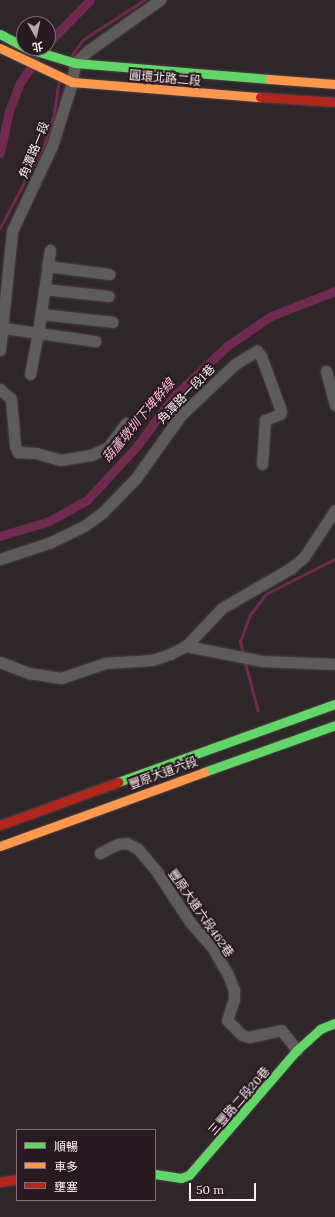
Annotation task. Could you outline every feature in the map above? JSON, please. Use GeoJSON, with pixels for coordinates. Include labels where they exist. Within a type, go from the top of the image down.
{"type":"FeatureCollection","features":[{"type":"Feature","properties":{"kind":"street"},"geometry":{"type":"LineString","coordinates":[[75,63],[89,50],[160,0]]}},
{"type":"Feature","properties":{"kind":"street","name":"圓環北路二段"},"geometry":{"type":"LineString","coordinates":[[0,34],[16,44]]}},
{"type":"Feature","properties":{"kind":"street","name":"圓環北路二段"},"geometry":{"type":"LineString","coordinates":[[4,50],[72,82],[212,94],[335,102]]}},
{"type":"Feature","properties":{"kind":"street","name":"圓環北路二段"},"geometry":{"type":"LineString","coordinates":[[52,56],[75,63],[335,84]]}},
{"type":"Feature","properties":{"kind":"street","name":"角潭路一段"},"geometry":{"type":"LineString","coordinates":[[0,350],[12,231],[52,146],[72,82],[75,63]]}},
{"type":"Feature","properties":{"kind":"street"},"geometry":{"type":"LineString","coordinates":[[30,374],[38,334],[50,250]]}},
{"type":"Feature","properties":{"kind":"street"},"geometry":{"type":"LineString","coordinates":[[47,266],[109,274]]}},
{"type":"Feature","properties":{"kind":"street"},"geometry":{"type":"LineString","coordinates":[[44,289],[109,296]]}},
{"type":"Feature","properties":{"kind":"street"},"geometry":{"type":"LineString","coordinates":[[41,314],[113,322]]}},
{"type":"Feature","properties":{"kind":"street"},"geometry":{"type":"LineString","coordinates":[[2,328],[95,341]]}},
{"type":"Feature","properties":{"kind":"street","name":"角潭路一段1巷"},"geometry":{"type":"LineString","coordinates":[[0,559],[49,543],[84,526],[102,513],[136,478],[181,415],[234,364],[257,352],[261,356],[281,411],[280,414],[265,420],[262,464]]}},
{"type":"Feature","properties":{"kind":"street"},"geometry":{"type":"LineString","coordinates":[[326,371],[335,405]]}},
{"type":"Feature","properties":{"kind":"street"},"geometry":{"type":"LineString","coordinates":[[0,389],[11,399],[15,446],[18,452],[36,453],[60,460],[91,455],[108,447],[126,423]]}},
{"type":"Feature","properties":{"kind":"street"},"geometry":{"type":"LineString","coordinates":[[0,662],[29,673],[61,678],[105,663],[161,658],[186,646],[222,608],[291,568],[304,557],[335,510]]}},
{"type":"Feature","properties":{"kind":"street"},"geometry":{"type":"LineString","coordinates":[[186,646],[262,661],[335,664]]}},
{"type":"Feature","properties":{"kind":"street","name":"豐原大道六段"},"geometry":{"type":"LineString","coordinates":[[0,825],[335,704]]}},
{"type":"Feature","properties":{"kind":"street","name":"豐原大道六段"},"geometry":{"type":"LineString","coordinates":[[0,846],[335,725]]}},
{"type":"Feature","properties":{"kind":"street","name":"豐原大道六段462巷"},"geometry":{"type":"LineString","coordinates":[[100,853],[118,844],[127,843],[138,849],[157,872],[190,922],[212,946],[228,975],[234,990],[234,999],[227,1020],[242,1035],[249,1037],[280,1030],[297,1050]]}},
{"type":"Feature","properties":{"kind":"street","name":"三豐路二段20巷"},"geometry":{"type":"LineString","coordinates":[[156,1174],[181,1178],[189,1175],[297,1050],[320,1029],[335,1023]]}},
{"type":"Feature","properties":{"kind":"street"},"geometry":{"type":"LineString","coordinates":[[0,1182],[16,1179]]}},
{"type":"Feature","properties":{"kind":"waterway"},"geometry":{"type":"LineString","coordinates":[[56,35],[90,0]]}},
{"type":"Feature","properties":{"kind":"waterway"},"geometry":{"type":"LineString","coordinates":[[71,56],[84,39],[144,0]]}},
{"type":"Feature","properties":{"kind":"waterway"},"geometry":{"type":"LineString","coordinates":[[0,153],[9,111],[20,83],[35,61]]}},
{"type":"Feature","properties":{"kind":"waterway"},"geometry":{"type":"LineString","coordinates":[[0,228],[44,145],[53,118],[59,81]]}},
{"type":"Feature","properties":{"kind":"waterway","name":"葫蘆墩圳下埤幹線"},"geometry":{"type":"LineString","coordinates":[[0,536],[49,521],[87,500],[137,446],[173,397],[227,346],[271,316],[335,291]]}},
{"type":"Feature","properties":{"kind":"waterway"},"geometry":{"type":"LineString","coordinates":[[243,654],[240,642],[250,615],[266,594],[335,559]]}},
{"type":"Feature","properties":{"kind":"waterway"},"geometry":{"type":"LineString","coordinates":[[245,661],[258,710]]}},
{"type":"Feature","properties":{"kind":"traffic: fast"},"geometry":{"type":"LineString","coordinates":[[0,34],[16,43]]}},
{"type":"Feature","properties":{"kind":"traffic: fast"},"geometry":{"type":"LineString","coordinates":[[52,56],[75,63],[269,79]]}},
{"type":"Feature","properties":{"kind":"traffic: fast"},"geometry":{"type":"LineString","coordinates":[[118,782],[335,704]]}},
{"type":"Feature","properties":{"kind":"traffic: fast"},"geometry":{"type":"LineString","coordinates":[[204,772],[335,725]]}},
{"type":"Feature","properties":{"kind":"traffic: fast"},"geometry":{"type":"LineString","coordinates":[[156,1174],[181,1178],[189,1175],[297,1050],[320,1029],[335,1023]]}},
{"type":"Feature","properties":{"kind":"traffic: slow"},"geometry":{"type":"LineString","coordinates":[[0,48],[72,82],[260,97]]}},
{"type":"Feature","properties":{"kind":"traffic: slow"},"geometry":{"type":"LineString","coordinates":[[269,79],[335,84]]}},
{"type":"Feature","properties":{"kind":"traffic: slow"},"geometry":{"type":"LineString","coordinates":[[0,846],[204,772]]}},
{"type":"Feature","properties":{"kind":"traffic: jam"},"geometry":{"type":"LineString","coordinates":[[260,97],[335,102]]}},
{"type":"Feature","properties":{"kind":"traffic: jam"},"geometry":{"type":"LineString","coordinates":[[0,825],[118,782]]}},
{"type":"Feature","properties":{"kind":"traffic: jam"},"geometry":{"type":"LineString","coordinates":[[0,1182],[16,1179]]}}]}
